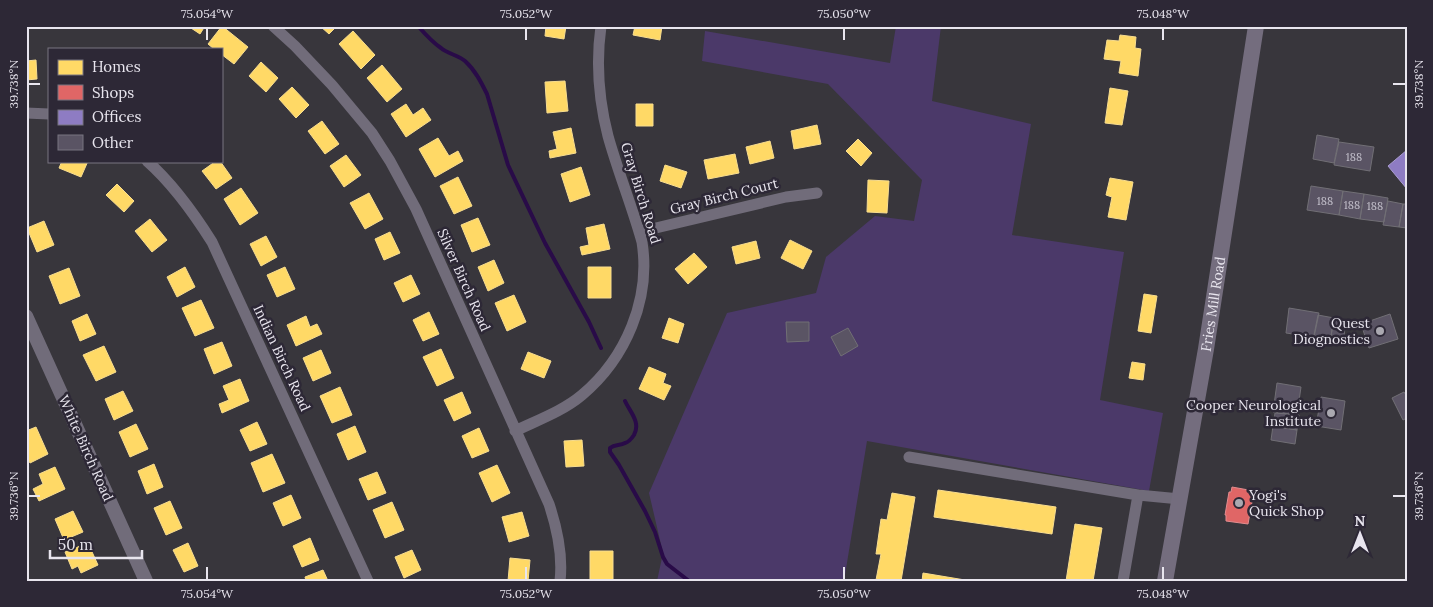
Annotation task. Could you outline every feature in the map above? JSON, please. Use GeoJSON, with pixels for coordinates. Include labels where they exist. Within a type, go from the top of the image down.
{"type":"FeatureCollection","features":[{"type":"Feature","properties":{"kind":"main road","name":"Fries Mill Road"},"geometry":{"type":"LineString","coordinates":[[1165,581],[1206,349],[1256,26]]}},
{"type":"Feature","properties":{"kind":"street","name":"Silver Birch Road"},"geometry":{"type":"LineString","coordinates":[[273,26],[302,52],[332,84],[372,133],[390,161],[416,209],[515,431],[542,486],[554,518],[560,547],[560,581]]}},
{"type":"Feature","properties":{"kind":"street","name":"Gray Birch Road"},"geometry":{"type":"LineString","coordinates":[[515,431],[552,414],[581,395],[613,362],[632,328],[641,298],[644,254],[639,232],[612,149],[605,119],[599,75],[601,26]]}},
{"type":"Feature","properties":{"kind":"street"},"geometry":{"type":"LineString","coordinates":[[26,113],[48,114]]}},
{"type":"Feature","properties":{"kind":"street","name":"Indian Birch Road"},"geometry":{"type":"LineString","coordinates":[[148,162],[195,217],[212,242],[368,581]]}},
{"type":"Feature","properties":{"kind":"street","name":"Gray Birch Court"},"geometry":{"type":"LineString","coordinates":[[639,232],[786,196],[817,193]]}},
{"type":"Feature","properties":{"kind":"street","name":"White Birch Road"},"geometry":{"type":"LineString","coordinates":[[26,316],[146,581]]}},
{"type":"Feature","properties":{"kind":"street"},"geometry":{"type":"LineString","coordinates":[[909,457],[1138,495],[1180,499]]}},
{"type":"Feature","properties":{"kind":"street"},"geometry":{"type":"LineString","coordinates":[[1123,581],[1138,495]]}},
{"type":"Feature","properties":{"kind":"shaded area"},"geometry":{"type":"Polygon","coordinates":[[[896,26],[941,26],[932,101],[1031,124],[1012,235],[1124,252],[1100,400],[1163,413],[1149,491],[867,441],[844,581],[657,581],[663,553],[649,493],[727,313],[816,293],[826,257],[875,216],[914,221],[922,180],[828,84],[702,61],[705,31],[890,63],[896,26]]]}},
{"type":"Feature","properties":{"kind":"building: Homes"},"geometry":{"type":"Polygon","coordinates":[[[188,26],[205,26],[200,34],[188,26]]]}},
{"type":"Feature","properties":{"kind":"building: Homes"},"geometry":{"type":"Polygon","coordinates":[[[222,26],[248,47],[234,64],[222,55],[222,48],[213,48],[208,44],[222,26]]]}},
{"type":"Feature","properties":{"kind":"building: Homes"},"geometry":{"type":"Polygon","coordinates":[[[320,26],[337,26],[329,34],[320,26]]]}},
{"type":"Feature","properties":{"kind":"building: Homes"},"geometry":{"type":"Polygon","coordinates":[[[546,26],[566,26],[564,39],[545,36],[546,26]]]}},
{"type":"Feature","properties":{"kind":"building: Homes"},"geometry":{"type":"Polygon","coordinates":[[[635,26],[662,26],[660,40],[633,35],[635,26]]]}},
{"type":"Feature","properties":{"kind":"building: Homes"},"geometry":{"type":"Polygon","coordinates":[[[353,31],[375,55],[361,69],[339,44],[353,31]]]}},
{"type":"Feature","properties":{"kind":"building: Homes"},"geometry":{"type":"Polygon","coordinates":[[[1120,35],[1136,37],[1135,48],[1141,49],[1138,76],[1119,73],[1121,61],[1104,59],[1107,40],[1119,41],[1120,35]]]}},
{"type":"Feature","properties":{"kind":"building: Homes"},"geometry":{"type":"Polygon","coordinates":[[[36,60],[37,79],[26,80],[26,61],[36,60]]]}},
{"type":"Feature","properties":{"kind":"building: Homes"},"geometry":{"type":"Polygon","coordinates":[[[261,62],[278,78],[266,92],[249,76],[261,62]]]}},
{"type":"Feature","properties":{"kind":"building: Homes"},"geometry":{"type":"Polygon","coordinates":[[[382,65],[402,89],[387,102],[367,78],[382,65]]]}},
{"type":"Feature","properties":{"kind":"building: Homes"},"geometry":{"type":"Polygon","coordinates":[[[565,81],[568,111],[547,113],[545,82],[565,81]]]}},
{"type":"Feature","properties":{"kind":"building: Homes"},"geometry":{"type":"Polygon","coordinates":[[[292,87],[309,105],[296,118],[279,99],[292,87]]]}},
{"type":"Feature","properties":{"kind":"building: Homes"},"geometry":{"type":"Polygon","coordinates":[[[1110,88],[1128,91],[1122,125],[1105,123],[1110,88]]]}},
{"type":"Feature","properties":{"kind":"building: Homes"},"geometry":{"type":"Polygon","coordinates":[[[406,104],[413,115],[423,108],[431,120],[406,137],[391,114],[406,104]]]}},
{"type":"Feature","properties":{"kind":"building: Homes"},"geometry":{"type":"Polygon","coordinates":[[[636,104],[653,104],[653,126],[636,126],[636,104]]]}},
{"type":"Feature","properties":{"kind":"building: Homes"},"geometry":{"type":"Polygon","coordinates":[[[322,121],[339,144],[325,154],[308,131],[322,121]]]}},
{"type":"Feature","properties":{"kind":"building: Homes"},"geometry":{"type":"Polygon","coordinates":[[[817,125],[821,144],[794,149],[791,131],[817,125]]]}},
{"type":"Feature","properties":{"kind":"building: Homes"},"geometry":{"type":"Polygon","coordinates":[[[571,128],[576,153],[550,158],[549,151],[557,149],[553,132],[571,128]]]}},
{"type":"Feature","properties":{"kind":"building: Homes"},"geometry":{"type":"Polygon","coordinates":[[[438,138],[449,156],[458,151],[463,161],[435,177],[419,149],[438,138]]]}},
{"type":"Feature","properties":{"kind":"building: Homes"},"geometry":{"type":"Polygon","coordinates":[[[858,139],[872,153],[861,166],[846,151],[858,139]]]}},
{"type":"Feature","properties":{"kind":"building: Homes"},"geometry":{"type":"Polygon","coordinates":[[[770,141],[774,158],[750,164],[746,147],[770,141]]]}},
{"type":"Feature","properties":{"kind":"building: Homes"},"geometry":{"type":"Polygon","coordinates":[[[735,154],[739,173],[708,179],[704,160],[735,154]]]}},
{"type":"Feature","properties":{"kind":"building: Homes"},"geometry":{"type":"Polygon","coordinates":[[[346,155],[361,175],[344,187],[330,166],[346,155]]]}},
{"type":"Feature","properties":{"kind":"building: Homes"},"geometry":{"type":"Polygon","coordinates":[[[62,162],[88,162],[81,177],[59,168],[62,162]]]}},
{"type":"Feature","properties":{"kind":"building: Homes"},"geometry":{"type":"Polygon","coordinates":[[[215,162],[221,162],[232,178],[216,189],[202,171],[215,162]]]}},
{"type":"Feature","properties":{"kind":"building: Homes"},"geometry":{"type":"Polygon","coordinates":[[[665,165],[687,172],[681,188],[660,181],[665,165]]]}},
{"type":"Feature","properties":{"kind":"building: Homes"},"geometry":{"type":"Polygon","coordinates":[[[581,167],[590,195],[570,202],[561,174],[581,167]]]}},
{"type":"Feature","properties":{"kind":"building: Homes"},"geometry":{"type":"Polygon","coordinates":[[[458,177],[472,206],[454,214],[440,186],[458,177]]]}},
{"type":"Feature","properties":{"kind":"building: Homes"},"geometry":{"type":"Polygon","coordinates":[[[1110,178],[1133,182],[1126,220],[1108,217],[1112,197],[1106,195],[1110,178]]]}},
{"type":"Feature","properties":{"kind":"building: Homes"},"geometry":{"type":"Polygon","coordinates":[[[868,180],[889,181],[887,213],[867,212],[868,180]]]}},
{"type":"Feature","properties":{"kind":"building: Homes"},"geometry":{"type":"Polygon","coordinates":[[[117,184],[134,201],[124,212],[106,195],[117,184]]]}},
{"type":"Feature","properties":{"kind":"building: Homes"},"geometry":{"type":"Polygon","coordinates":[[[241,188],[258,213],[240,225],[224,199],[241,188]]]}},
{"type":"Feature","properties":{"kind":"building: Homes"},"geometry":{"type":"Polygon","coordinates":[[[369,193],[383,219],[365,229],[350,203],[369,193]]]}},
{"type":"Feature","properties":{"kind":"building: Homes"},"geometry":{"type":"Polygon","coordinates":[[[478,218],[490,245],[472,252],[461,225],[478,218]]]}},
{"type":"Feature","properties":{"kind":"building: Homes"},"geometry":{"type":"Polygon","coordinates":[[[150,219],[167,240],[152,252],[135,231],[150,219]]]}},
{"type":"Feature","properties":{"kind":"building: Homes"},"geometry":{"type":"Polygon","coordinates":[[[44,221],[54,245],[37,252],[27,228],[44,221]]]}},
{"type":"Feature","properties":{"kind":"building: Homes"},"geometry":{"type":"Polygon","coordinates":[[[604,224],[610,249],[582,255],[580,247],[589,245],[586,228],[604,224]]]}},
{"type":"Feature","properties":{"kind":"building: Homes"},"geometry":{"type":"Polygon","coordinates":[[[390,232],[400,253],[384,260],[375,239],[390,232]]]}},
{"type":"Feature","properties":{"kind":"building: Homes"},"geometry":{"type":"Polygon","coordinates":[[[266,236],[277,257],[261,266],[250,244],[266,236]]]}},
{"type":"Feature","properties":{"kind":"building: Homes"},"geometry":{"type":"Polygon","coordinates":[[[790,240],[812,251],[803,269],[781,258],[790,240]]]}},
{"type":"Feature","properties":{"kind":"building: Homes"},"geometry":{"type":"Polygon","coordinates":[[[756,241],[760,258],[736,264],[732,247],[756,241]]]}},
{"type":"Feature","properties":{"kind":"building: Homes"},"geometry":{"type":"Polygon","coordinates":[[[694,253],[707,267],[688,284],[675,269],[694,253]]]}},
{"type":"Feature","properties":{"kind":"building: Homes"},"geometry":{"type":"Polygon","coordinates":[[[494,260],[504,283],[488,291],[478,267],[494,260]]]}},
{"type":"Feature","properties":{"kind":"building: Homes"},"geometry":{"type":"Polygon","coordinates":[[[185,267],[195,287],[177,297],[167,277],[185,267]]]}},
{"type":"Feature","properties":{"kind":"building: Homes"},"geometry":{"type":"Polygon","coordinates":[[[285,267],[295,289],[277,297],[267,275],[285,267]]]}},
{"type":"Feature","properties":{"kind":"building: Homes"},"geometry":{"type":"Polygon","coordinates":[[[588,267],[611,267],[611,298],[588,298],[588,267]]]}},
{"type":"Feature","properties":{"kind":"building: Homes"},"geometry":{"type":"Polygon","coordinates":[[[69,268],[80,296],[60,304],[49,276],[69,268]]]}},
{"type":"Feature","properties":{"kind":"building: Homes"},"geometry":{"type":"Polygon","coordinates":[[[411,275],[420,294],[403,302],[394,283],[411,275]]]}},
{"type":"Feature","properties":{"kind":"building: Homes"},"geometry":{"type":"Polygon","coordinates":[[[1144,294],[1157,296],[1151,333],[1138,331],[1144,294]]]}},
{"type":"Feature","properties":{"kind":"building: Homes"},"geometry":{"type":"Polygon","coordinates":[[[514,295],[526,322],[507,331],[495,303],[514,295]]]}},
{"type":"Feature","properties":{"kind":"building: Homes"},"geometry":{"type":"Polygon","coordinates":[[[201,300],[214,328],[195,336],[182,308],[201,300]]]}},
{"type":"Feature","properties":{"kind":"building: Homes"},"geometry":{"type":"Polygon","coordinates":[[[429,312],[439,334],[423,341],[413,320],[429,312]]]}},
{"type":"Feature","properties":{"kind":"building: Homes"},"geometry":{"type":"Polygon","coordinates":[[[87,314],[96,334],[80,341],[72,321],[87,314]]]}},
{"type":"Feature","properties":{"kind":"building: Homes"},"geometry":{"type":"Polygon","coordinates":[[[306,316],[310,327],[317,324],[322,334],[296,346],[287,325],[306,316]]]}},
{"type":"Feature","properties":{"kind":"building: Homes"},"geometry":{"type":"Polygon","coordinates":[[[669,318],[684,324],[678,343],[662,338],[669,318]]]}},
{"type":"Feature","properties":{"kind":"building: Homes"},"geometry":{"type":"Polygon","coordinates":[[[222,342],[232,366],[214,374],[204,349],[222,342]]]}},
{"type":"Feature","properties":{"kind":"building: Homes"},"geometry":{"type":"Polygon","coordinates":[[[104,346],[116,372],[96,381],[83,355],[104,346]]]}},
{"type":"Feature","properties":{"kind":"building: Homes"},"geometry":{"type":"Polygon","coordinates":[[[441,349],[454,378],[437,386],[423,357],[441,349]]]}},
{"type":"Feature","properties":{"kind":"building: Homes"},"geometry":{"type":"Polygon","coordinates":[[[321,350],[331,373],[313,381],[303,358],[321,350]]]}},
{"type":"Feature","properties":{"kind":"building: Homes"},"geometry":{"type":"Polygon","coordinates":[[[528,352],[551,361],[544,378],[521,369],[528,352]]]}},
{"type":"Feature","properties":{"kind":"building: Homes"},"geometry":{"type":"Polygon","coordinates":[[[1132,362],[1145,364],[1143,380],[1129,378],[1132,362]]]}},
{"type":"Feature","properties":{"kind":"building: Homes"},"geometry":{"type":"Polygon","coordinates":[[[649,367],[666,374],[663,383],[671,386],[664,400],[639,389],[649,367]]]}},
{"type":"Feature","properties":{"kind":"building: Homes"},"geometry":{"type":"Polygon","coordinates":[[[240,379],[249,401],[222,413],[219,404],[229,400],[223,386],[240,379]]]}},
{"type":"Feature","properties":{"kind":"building: Homes"},"geometry":{"type":"Polygon","coordinates":[[[340,387],[352,415],[332,423],[320,396],[340,387]]]}},
{"type":"Feature","properties":{"kind":"building: Homes"},"geometry":{"type":"Polygon","coordinates":[[[123,391],[133,411],[114,420],[105,399],[123,391]]]}},
{"type":"Feature","properties":{"kind":"building: Homes"},"geometry":{"type":"Polygon","coordinates":[[[462,392],[471,413],[454,421],[444,400],[462,392]]]}},
{"type":"Feature","properties":{"kind":"building: Homes"},"geometry":{"type":"Polygon","coordinates":[[[257,422],[267,444],[250,451],[240,430],[257,422]]]}},
{"type":"Feature","properties":{"kind":"building: Homes"},"geometry":{"type":"Polygon","coordinates":[[[136,424],[148,449],[130,457],[119,432],[136,424]]]}},
{"type":"Feature","properties":{"kind":"building: Homes"},"geometry":{"type":"Polygon","coordinates":[[[355,426],[366,452],[348,460],[337,434],[355,426]]]}},
{"type":"Feature","properties":{"kind":"building: Homes"},"geometry":{"type":"Polygon","coordinates":[[[36,427],[48,454],[30,463],[26,455],[26,431],[36,427]]]}},
{"type":"Feature","properties":{"kind":"building: Homes"},"geometry":{"type":"Polygon","coordinates":[[[479,428],[489,451],[472,458],[462,436],[479,428]]]}},
{"type":"Feature","properties":{"kind":"building: Homes"},"geometry":{"type":"Polygon","coordinates":[[[582,440],[584,466],[566,467],[564,441],[582,440]]]}},
{"type":"Feature","properties":{"kind":"building: Homes"},"geometry":{"type":"Polygon","coordinates":[[[272,454],[285,483],[263,492],[251,463],[272,454]]]}},
{"type":"Feature","properties":{"kind":"building: Homes"},"geometry":{"type":"Polygon","coordinates":[[[154,464],[163,487],[147,494],[138,471],[154,464]]]}},
{"type":"Feature","properties":{"kind":"building: Homes"},"geometry":{"type":"Polygon","coordinates":[[[497,465],[510,493],[492,502],[479,473],[497,465]]]}},
{"type":"Feature","properties":{"kind":"building: Homes"},"geometry":{"type":"Polygon","coordinates":[[[55,467],[65,489],[39,501],[33,489],[43,484],[39,474],[55,467]]]}},
{"type":"Feature","properties":{"kind":"building: Homes"},"geometry":{"type":"Polygon","coordinates":[[[377,472],[386,493],[368,500],[359,479],[377,472]]]}},
{"type":"Feature","properties":{"kind":"building: Homes"},"geometry":{"type":"Polygon","coordinates":[[[938,490],[1056,507],[1052,534],[934,517],[938,490]]]}},
{"type":"Feature","properties":{"kind":"building: Homes"},"geometry":{"type":"Polygon","coordinates":[[[892,493],[915,497],[901,581],[876,580],[881,554],[876,554],[881,519],[887,520],[892,493]]]}},
{"type":"Feature","properties":{"kind":"building: Homes"},"geometry":{"type":"Polygon","coordinates":[[[291,495],[301,518],[283,526],[273,503],[291,495]]]}},
{"type":"Feature","properties":{"kind":"building: Homes"},"geometry":{"type":"Polygon","coordinates":[[[170,501],[182,528],[166,535],[154,508],[170,501]]]}},
{"type":"Feature","properties":{"kind":"building: Homes"},"geometry":{"type":"Polygon","coordinates":[[[392,502],[404,530],[385,538],[373,510],[392,502]]]}},
{"type":"Feature","properties":{"kind":"building: Homes"},"geometry":{"type":"Polygon","coordinates":[[[73,511],[83,532],[64,540],[55,519],[73,511]]]}},
{"type":"Feature","properties":{"kind":"building: Homes"},"geometry":{"type":"Polygon","coordinates":[[[522,512],[529,536],[509,542],[502,517],[522,512]]]}},
{"type":"Feature","properties":{"kind":"building: Homes"},"geometry":{"type":"Polygon","coordinates":[[[1075,524],[1102,528],[1093,581],[1066,581],[1075,524]]]}},
{"type":"Feature","properties":{"kind":"building: Homes"},"geometry":{"type":"Polygon","coordinates":[[[310,538],[319,560],[302,567],[293,546],[310,538]]]}},
{"type":"Feature","properties":{"kind":"building: Homes"},"geometry":{"type":"Polygon","coordinates":[[[88,543],[98,565],[81,573],[78,566],[72,569],[65,552],[88,543]]]}},
{"type":"Feature","properties":{"kind":"building: Homes"},"geometry":{"type":"Polygon","coordinates":[[[188,543],[198,566],[184,572],[173,550],[188,543]]]}},
{"type":"Feature","properties":{"kind":"building: Homes"},"geometry":{"type":"Polygon","coordinates":[[[412,550],[421,570],[404,578],[395,557],[412,550]]]}},
{"type":"Feature","properties":{"kind":"building: Homes"},"geometry":{"type":"Polygon","coordinates":[[[590,551],[613,551],[613,581],[590,581],[590,551]]]}},
{"type":"Feature","properties":{"kind":"building: Homes"},"geometry":{"type":"Polygon","coordinates":[[[510,558],[530,560],[528,581],[508,581],[510,558]]]}},
{"type":"Feature","properties":{"kind":"building: Homes"},"geometry":{"type":"Polygon","coordinates":[[[323,570],[328,581],[306,581],[305,577],[323,570]]]}},
{"type":"Feature","properties":{"kind":"building: Homes"},"geometry":{"type":"Polygon","coordinates":[[[923,573],[971,581],[922,581],[923,573]]]}},
{"type":"Feature","properties":{"kind":"building: Shops","name":"Yogi's Quick Shop"},"geometry":{"type":"Polygon","coordinates":[[[1232,487],[1254,491],[1248,524],[1226,521],[1225,515],[1229,492],[1231,492],[1232,487]]]}},
{"type":"Feature","properties":{"kind":"building: Offices"},"geometry":{"type":"Polygon","coordinates":[[[1407,150],[1407,189],[1388,166],[1407,150]]]}},
{"type":"Feature","properties":{"kind":"building: Other"},"geometry":{"type":"Polygon","coordinates":[[[1317,135],[1339,139],[1334,163],[1313,159],[1317,135]]]}},
{"type":"Feature","properties":{"kind":"building: Other"},"geometry":{"type":"Polygon","coordinates":[[[1339,142],[1374,147],[1370,171],[1334,165],[1339,142]]]}},
{"type":"Feature","properties":{"kind":"building: Other"},"geometry":{"type":"Polygon","coordinates":[[[1311,186],[1343,191],[1339,215],[1307,210],[1311,186]]]}},
{"type":"Feature","properties":{"kind":"building: Other"},"geometry":{"type":"Polygon","coordinates":[[[1343,191],[1364,194],[1360,219],[1339,215],[1343,191]]]}},
{"type":"Feature","properties":{"kind":"building: Other"},"geometry":{"type":"Polygon","coordinates":[[[1364,194],[1388,198],[1384,222],[1360,219],[1364,194]]]}},
{"type":"Feature","properties":{"kind":"building: Other"},"geometry":{"type":"Polygon","coordinates":[[[1388,201],[1403,204],[1399,227],[1383,225],[1388,201]]]}},
{"type":"Feature","properties":{"kind":"building: Other"},"geometry":{"type":"Polygon","coordinates":[[[1403,204],[1407,204],[1407,228],[1399,227],[1403,204]]]}},
{"type":"Feature","properties":{"kind":"building: Other"},"geometry":{"type":"Polygon","coordinates":[[[1289,308],[1319,313],[1314,337],[1286,333],[1289,308]]]}},
{"type":"Feature","properties":{"kind":"building: Other","name":"Quest Diognostics"},"geometry":{"type":"Polygon","coordinates":[[[1390,314],[1398,339],[1369,348],[1361,324],[1390,314]]]}},
{"type":"Feature","properties":{"kind":"building: Other"},"geometry":{"type":"Polygon","coordinates":[[[1318,315],[1334,318],[1330,342],[1313,340],[1318,315]]]}},
{"type":"Feature","properties":{"kind":"building: Other"},"geometry":{"type":"Polygon","coordinates":[[[1334,318],[1346,320],[1343,344],[1330,342],[1334,318]]]}},
{"type":"Feature","properties":{"kind":"building: Other"},"geometry":{"type":"Polygon","coordinates":[[[786,322],[809,322],[809,341],[787,342],[786,322]]]}},
{"type":"Feature","properties":{"kind":"building: Other"},"geometry":{"type":"Polygon","coordinates":[[[848,328],[858,346],[841,356],[831,337],[848,328]]]}},
{"type":"Feature","properties":{"kind":"building: Other"},"geometry":{"type":"Polygon","coordinates":[[[1277,383],[1301,387],[1297,415],[1273,412],[1277,383]]]}},
{"type":"Feature","properties":{"kind":"building: Other"},"geometry":{"type":"Polygon","coordinates":[[[1404,392],[1407,397],[1407,418],[1403,420],[1392,398],[1404,392]]]}},
{"type":"Feature","properties":{"kind":"building: Other","name":"Cooper Neurological Institute"},"geometry":{"type":"Polygon","coordinates":[[[1321,397],[1345,401],[1341,430],[1316,426],[1321,397]]]}},
{"type":"Feature","properties":{"kind":"building: Other"},"geometry":{"type":"Polygon","coordinates":[[[1275,413],[1299,415],[1297,430],[1273,426],[1275,413]]]}},
{"type":"Feature","properties":{"kind":"building: Other"},"geometry":{"type":"Polygon","coordinates":[[[1273,426],[1297,430],[1295,444],[1271,440],[1273,426]]]}},
{"type":"Feature","properties":{"kind":"waterway"},"geometry":{"type":"LineString","coordinates":[[418,26],[438,46],[465,61],[480,81],[487,94],[508,165],[545,243],[589,322],[601,348]]}},
{"type":"Feature","properties":{"kind":"waterway"},"geometry":{"type":"LineString","coordinates":[[625,401],[636,421],[636,430],[629,441],[610,448],[610,452],[645,511],[667,564],[689,581]]}},
{"type":"Feature","properties":{"kind":"place","name":"Quest Diognostics"},"geometry":{"type":"Point","coordinates":[1380,331]}},
{"type":"Feature","properties":{"kind":"place","name":"Cooper Neurological Institute"},"geometry":{"type":"Point","coordinates":[1331,413]}},
{"type":"Feature","properties":{"kind":"place","name":"Yogi's Quick Shop"},"geometry":{"type":"Point","coordinates":[1239,503]}}]}
